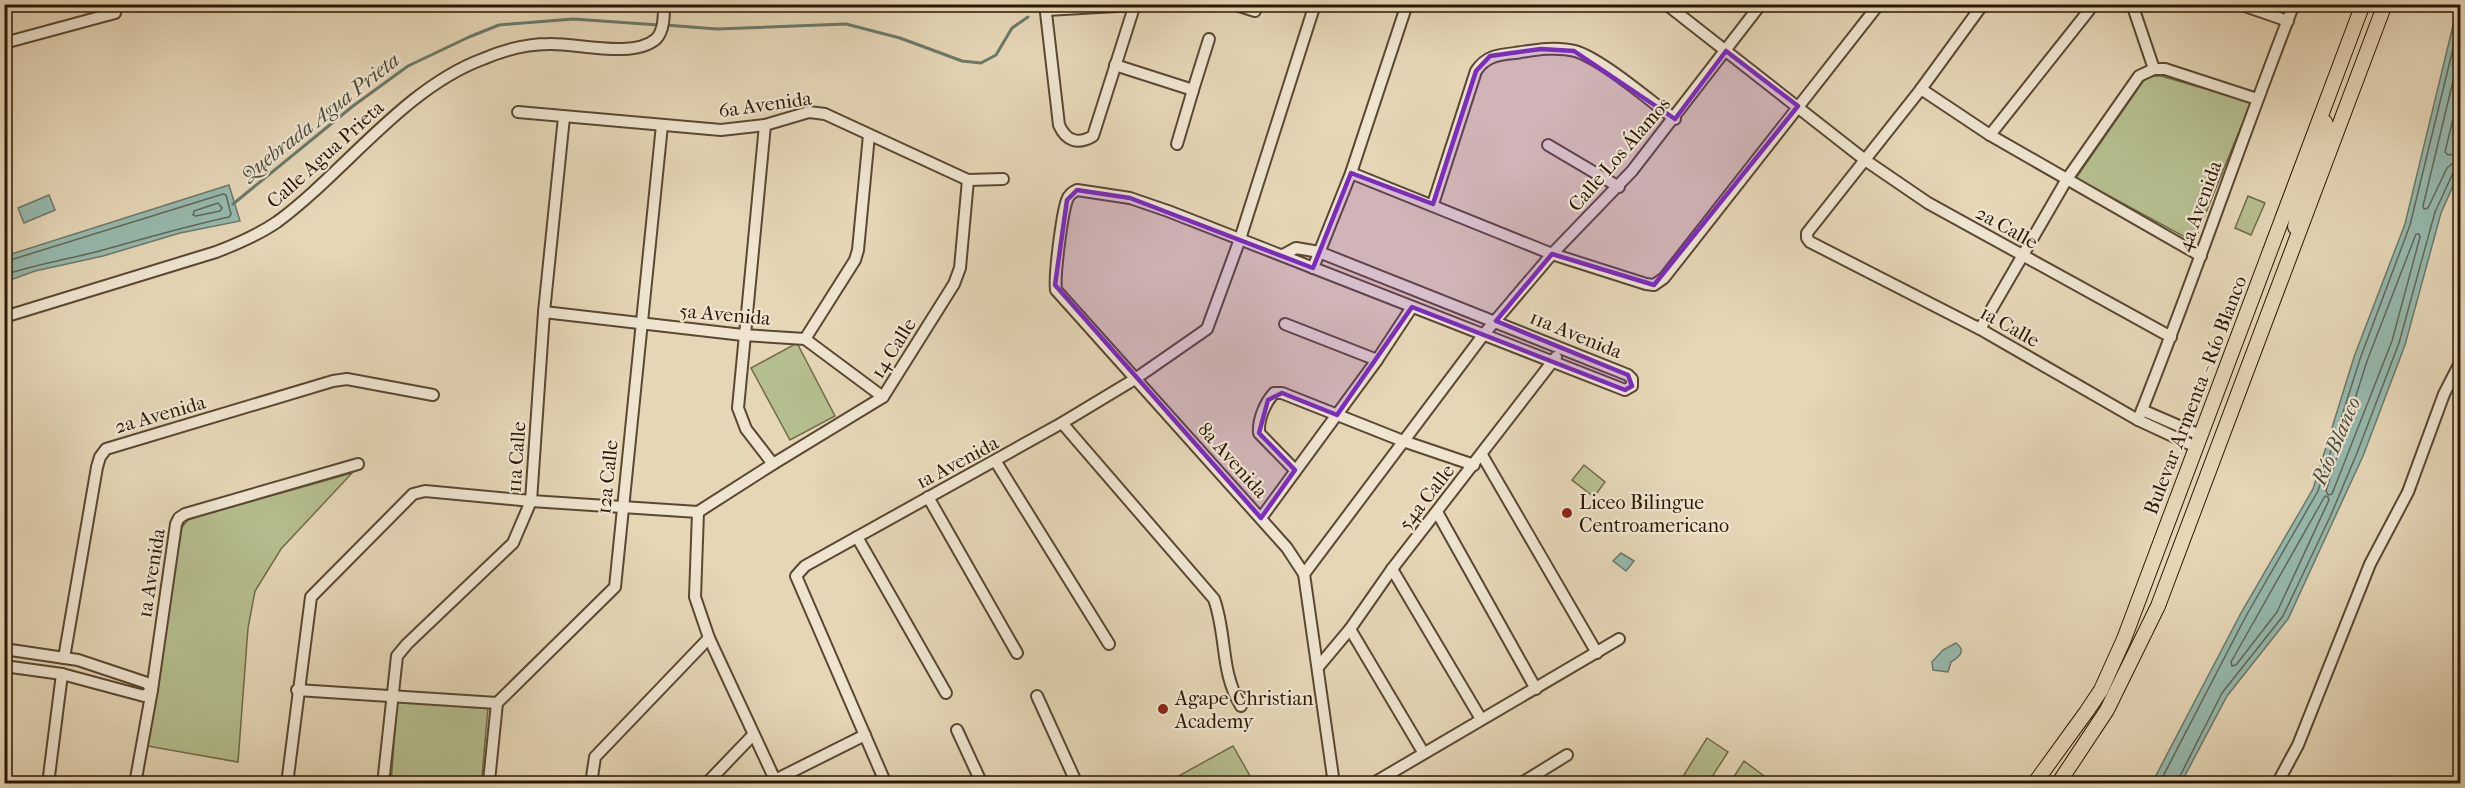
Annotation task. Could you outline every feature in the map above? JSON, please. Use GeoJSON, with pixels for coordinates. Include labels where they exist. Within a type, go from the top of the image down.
{"type":"FeatureCollection","features":[{"type":"Feature","properties":{"kind":"main road","name":"Bulevar Armenta - Río Blanco"},"geometry":{"type":"LineString","coordinates":[[2034,783],[2087,711],[2100,690],[2124,639],[2363,4]]}},
{"type":"Feature","properties":{"kind":"main road","name":"Bulevar Armenta - Río Blanco"},"geometry":{"type":"LineString","coordinates":[[2058,783],[2107,710],[2158,606],[2385,4]]}},
{"type":"Feature","properties":{"kind":"main road"},"geometry":{"type":"LineString","coordinates":[[2294,247],[2299,202],[2328,130],[2325,122],[2320,120]]}},
{"type":"Feature","properties":{"kind":"main road"},"geometry":{"type":"LineString","coordinates":[[2198,441],[2203,446],[2207,443],[2228,389],[2243,379]]}},
{"type":"Feature","properties":{"kind":"street"},"geometry":{"type":"LineString","coordinates":[[1233,4],[1255,11]]}},
{"type":"Feature","properties":{"kind":"street","name":"1a Avenida"},"geometry":{"type":"LineString","coordinates":[[865,735],[796,576],[805,566],[996,462],[1062,423],[1135,379],[1208,329],[1240,239],[1315,4]]}},
{"type":"Feature","properties":{"kind":"street"},"geometry":{"type":"LineString","coordinates":[[1313,268],[1351,173],[1407,4]]}},
{"type":"Feature","properties":{"kind":"street","name":"2a Calle"},"geometry":{"type":"LineString","coordinates":[[1666,4],[1865,160],[1928,203],[2171,337]]}},
{"type":"Feature","properties":{"kind":"street","name":"Calle Los Álamos"},"geometry":{"type":"LineString","coordinates":[[1304,574],[1484,334],[1552,254],[1618,187],[1675,118],[1761,4]]}},
{"type":"Feature","properties":{"kind":"street"},"geometry":{"type":"LineString","coordinates":[[1351,173],[1433,204],[1552,254],[1654,285],[1664,279],[1879,4]]}},
{"type":"Feature","properties":{"kind":"street"},"geometry":{"type":"LineString","coordinates":[[1865,160],[1921,89],[1983,4]]}},
{"type":"Feature","properties":{"kind":"street"},"geometry":{"type":"LineString","coordinates":[[1990,135],[2094,4]]}},
{"type":"Feature","properties":{"kind":"street"},"geometry":{"type":"LineString","coordinates":[[2132,4],[2154,69]]}},
{"type":"Feature","properties":{"kind":"street"},"geometry":{"type":"LineString","coordinates":[[2239,4],[2288,21]]}},
{"type":"Feature","properties":{"kind":"street","name":"4a Avenida"},"geometry":{"type":"LineString","coordinates":[[2140,415],[2294,4]]}},
{"type":"Feature","properties":{"kind":"street"},"geometry":{"type":"LineString","coordinates":[[1135,5],[1093,136],[1085,141],[1073,141],[1063,134],[1059,125],[1045,7],[1135,5]]}},
{"type":"Feature","properties":{"kind":"street","name":"Calle Agua Prieta"},"geometry":{"type":"LineString","coordinates":[[4,317],[216,252],[258,234],[304,201],[397,114],[456,71],[479,60],[526,45],[641,47],[662,32],[664,7]]}},
{"type":"Feature","properties":{"kind":"street"},"geometry":{"type":"LineString","coordinates":[[4,43],[115,13]]}},
{"type":"Feature","properties":{"kind":"street"},"geometry":{"type":"LineString","coordinates":[[1177,144],[1209,39]]}},
{"type":"Feature","properties":{"kind":"street"},"geometry":{"type":"LineString","coordinates":[[1433,204],[1476,71],[1490,56],[1541,49],[1574,51],[1591,58],[1675,118]]}},
{"type":"Feature","properties":{"kind":"street"},"geometry":{"type":"LineString","coordinates":[[1115,65],[1193,90]]}},
{"type":"Feature","properties":{"kind":"street"},"geometry":{"type":"LineString","coordinates":[[1980,329],[2067,179],[2139,76],[2154,69],[2165,69],[2257,99]]}},
{"type":"Feature","properties":{"kind":"street"},"geometry":{"type":"LineString","coordinates":[[1921,89],[1990,135],[2201,256]]}},
{"type":"Feature","properties":{"kind":"street","name":"6a Avenida"},"geometry":{"type":"LineString","coordinates":[[518,112],[721,130],[765,125],[809,112],[825,114],[968,180],[1003,179]]}},
{"type":"Feature","properties":{"kind":"street","name":"11a Calle"},"geometry":{"type":"LineString","coordinates":[[383,783],[397,656],[513,543],[531,501],[544,312],[564,117]]}},
{"type":"Feature","properties":{"kind":"street","name":"12a Calle"},"geometry":{"type":"LineString","coordinates":[[497,703],[613,591],[662,125]]}},
{"type":"Feature","properties":{"kind":"street"},"geometry":{"type":"LineString","coordinates":[[765,125],[743,335],[738,408],[746,429],[773,464]]}},
{"type":"Feature","properties":{"kind":"street"},"geometry":{"type":"LineString","coordinates":[[869,135],[858,250],[855,260],[806,339],[883,397]]}},
{"type":"Feature","properties":{"kind":"street"},"geometry":{"type":"LineString","coordinates":[[1548,145],[1618,187]]}},
{"type":"Feature","properties":{"kind":"street","name":"1a Calle"},"geometry":{"type":"LineString","coordinates":[[1865,160],[1807,233],[1810,242],[1980,329],[2140,415],[2198,441]]}},
{"type":"Feature","properties":{"kind":"street","name":"14 Calle"},"geometry":{"type":"LineString","coordinates":[[698,512],[883,397],[954,284],[960,268],[968,180]]}},
{"type":"Feature","properties":{"kind":"street","name":"11a Avenida"},"geometry":{"type":"LineString","coordinates":[[1071,193],[1077,190],[1130,198],[1283,255],[1625,390],[1632,386],[1632,379],[1628,375],[1319,252],[1296,248],[1283,255]]}},
{"type":"Feature","properties":{"kind":"street","name":"8a Avenida"},"geometry":{"type":"LineString","coordinates":[[1071,193],[1067,200],[1061,236],[1056,290],[1261,518],[1287,548],[1304,574],[1334,783]]}},
{"type":"Feature","properties":{"kind":"street"},"geometry":{"type":"LineString","coordinates":[[1261,518],[1377,360],[1412,307]]}},
{"type":"Feature","properties":{"kind":"street","name":"5a Avenida"},"geometry":{"type":"LineString","coordinates":[[544,312],[743,335],[806,339]]}},
{"type":"Feature","properties":{"kind":"street"},"geometry":{"type":"LineString","coordinates":[[1285,324],[1377,360]]}},
{"type":"Feature","properties":{"kind":"street","name":"54a Calle"},"geometry":{"type":"LineString","coordinates":[[1318,666],[1350,629],[1392,569],[1563,349]]}},
{"type":"Feature","properties":{"kind":"street"},"geometry":{"type":"LineString","coordinates":[[2277,783],[2298,745],[2370,564],[2408,492],[2444,394],[2460,363]]}},
{"type":"Feature","properties":{"kind":"street","name":"2a Avenida"},"geometry":{"type":"LineString","coordinates":[[48,783],[62,674],[57,667],[58,662],[64,658],[97,467],[106,449],[333,381],[347,380],[434,395]]}},
{"type":"Feature","properties":{"kind":"street"},"geometry":{"type":"LineString","coordinates":[[1296,470],[1259,433],[1258,425],[1268,400],[1274,393],[1282,393],[1403,441],[1474,465]]}},
{"type":"Feature","properties":{"kind":"street"},"geometry":{"type":"LineString","coordinates":[[1062,423],[1214,599],[1219,612],[1225,668],[1233,693],[1241,706]]}},
{"type":"Feature","properties":{"kind":"street"},"geometry":{"type":"LineString","coordinates":[[1482,455],[1597,653]]}},
{"type":"Feature","properties":{"kind":"street"},"geometry":{"type":"LineString","coordinates":[[996,462],[1109,644]]}},
{"type":"Feature","properties":{"kind":"street","name":"1a Avenida"},"geometry":{"type":"LineString","coordinates":[[135,783],[152,690],[176,524],[179,518],[184,514],[358,464]]}},
{"type":"Feature","properties":{"kind":"street"},"geometry":{"type":"LineString","coordinates":[[287,783],[310,597],[413,495],[425,491],[531,501],[698,512],[695,597],[709,638],[776,782],[865,735],[886,783]]}},
{"type":"Feature","properties":{"kind":"street"},"geometry":{"type":"LineString","coordinates":[[928,497],[1017,653]]}},
{"type":"Feature","properties":{"kind":"street"},"geometry":{"type":"LineString","coordinates":[[1437,512],[1536,689]]}},
{"type":"Feature","properties":{"kind":"street"},"geometry":{"type":"LineString","coordinates":[[857,537],[946,693]]}},
{"type":"Feature","properties":{"kind":"street"},"geometry":{"type":"LineString","coordinates":[[1392,569],[1481,719]]}},
{"type":"Feature","properties":{"kind":"street"},"geometry":{"type":"LineString","coordinates":[[1350,629],[1423,752]]}},
{"type":"Feature","properties":{"kind":"street"},"geometry":{"type":"LineString","coordinates":[[591,783],[595,757],[709,638]]}},
{"type":"Feature","properties":{"kind":"street"},"geometry":{"type":"LineString","coordinates":[[1372,783],[1619,639]]}},
{"type":"Feature","properties":{"kind":"street"},"geometry":{"type":"LineString","coordinates":[[4,649],[78,660],[147,683],[152,690],[144,696],[62,674],[4,666]]}},
{"type":"Feature","properties":{"kind":"street"},"geometry":{"type":"LineString","coordinates":[[297,690],[497,703],[489,782]]}},
{"type":"Feature","properties":{"kind":"street"},"geometry":{"type":"LineString","coordinates":[[1037,696],[1077,783]]}},
{"type":"Feature","properties":{"kind":"street"},"geometry":{"type":"LineString","coordinates":[[957,730],[982,783]]}},
{"type":"Feature","properties":{"kind":"street"},"geometry":{"type":"LineString","coordinates":[[705,783],[753,735]]}},
{"type":"Feature","properties":{"kind":"street"},"geometry":{"type":"LineString","coordinates":[[1520,783],[1567,755]]}},
{"type":"Feature","properties":{"kind":"highlighted area"},"geometry":{"type":"Polygon","coordinates":[[[1541,49],[1574,51],[1675,119],[1726,51],[1798,106],[1654,285],[1552,254],[1496,321],[1628,375],[1632,386],[1625,390],[1412,307],[1337,415],[1282,393],[1268,400],[1259,433],[1295,470],[1261,518],[1055,285],[1067,200],[1077,190],[1130,198],[1313,268],[1351,173],[1433,204],[1476,71],[1490,56],[1541,49]]]}},
{"type":"Feature","properties":{"kind":"green space"},"geometry":{"type":"Polygon","coordinates":[[[2151,76],[2161,76],[2251,102],[2194,242],[2076,178],[2144,80],[2151,76]]]}},
{"type":"Feature","properties":{"kind":"green space"},"geometry":{"type":"Polygon","coordinates":[[[2248,196],[2265,203],[2251,235],[2235,228],[2248,196]]]}},
{"type":"Feature","properties":{"kind":"green space"},"geometry":{"type":"Polygon","coordinates":[[[797,343],[835,416],[790,440],[751,368],[797,343]]]}},
{"type":"Feature","properties":{"kind":"green space"},"geometry":{"type":"Polygon","coordinates":[[[5,360],[10,361],[7,422],[4,422],[5,360]]]}},
{"type":"Feature","properties":{"kind":"green space"},"geometry":{"type":"Polygon","coordinates":[[[1584,465],[1605,482],[1594,497],[1572,480],[1584,465]]]}},
{"type":"Feature","properties":{"kind":"green space"},"geometry":{"type":"Polygon","coordinates":[[[352,473],[281,549],[255,591],[248,628],[238,762],[147,746],[182,527],[188,520],[197,517],[352,473]]]}},
{"type":"Feature","properties":{"kind":"green space"},"geometry":{"type":"Polygon","coordinates":[[[397,702],[488,708],[482,776],[474,783],[391,784],[397,702]]]}},
{"type":"Feature","properties":{"kind":"green space"},"geometry":{"type":"Polygon","coordinates":[[[1707,738],[1728,752],[1708,783],[1690,783],[1682,778],[1707,738]]]}},
{"type":"Feature","properties":{"kind":"green space"},"geometry":{"type":"Polygon","coordinates":[[[1233,746],[1254,783],[1178,783],[1175,778],[1233,746]]]}},
{"type":"Feature","properties":{"kind":"green space"},"geometry":{"type":"Polygon","coordinates":[[[1744,761],[1768,779],[1765,783],[1730,783],[1744,761]]]}},
{"type":"Feature","properties":{"kind":"water","name":"Río Blanco"},"geometry":{"type":"Polygon","coordinates":[[[2458,5],[2460,5],[2460,170],[2441,213],[2405,345],[2363,456],[2288,619],[2227,696],[2181,783],[2152,783],[2241,613],[2313,489],[2354,357],[2405,224],[2458,5]]]}},
{"type":"Feature","properties":{"kind":"water"},"geometry":{"type":"Polygon","coordinates":[[[229,185],[240,221],[180,233],[103,256],[35,271],[5,282],[5,256],[229,185]]]}},
{"type":"Feature","properties":{"kind":"water"},"geometry":{"type":"Polygon","coordinates":[[[49,195],[55,210],[24,223],[18,208],[49,195]]]}},
{"type":"Feature","properties":{"kind":"water"},"geometry":{"type":"Polygon","coordinates":[[[1621,553],[1634,561],[1626,571],[1613,561],[1621,553]]]}},
{"type":"Feature","properties":{"kind":"water"},"geometry":{"type":"Polygon","coordinates":[[[1956,643],[1961,651],[1959,656],[1951,662],[1948,672],[1933,670],[1932,662],[1943,650],[1956,643]]]}},
{"type":"Feature","properties":{"kind":"waterway","name":"Quebrada Agua Prieta"},"geometry":{"type":"LineString","coordinates":[[665,25],[717,29],[846,24],[900,38],[962,61],[981,63],[996,55],[1012,28],[1028,17]]}},
{"type":"Feature","properties":{"kind":"waterway","name":"Quebrada Agua Prieta"},"geometry":{"type":"LineString","coordinates":[[233,204],[353,106],[408,66],[469,37],[499,25],[573,19],[659,25]]}},
{"type":"Feature","properties":{"kind":"place","name":"Liceo Bilingue Centroamericano"},"geometry":{"type":"Point","coordinates":[1567,513]}},
{"type":"Feature","properties":{"kind":"place","name":"Agape Christian Academy"},"geometry":{"type":"Point","coordinates":[1163,709]}}]}
